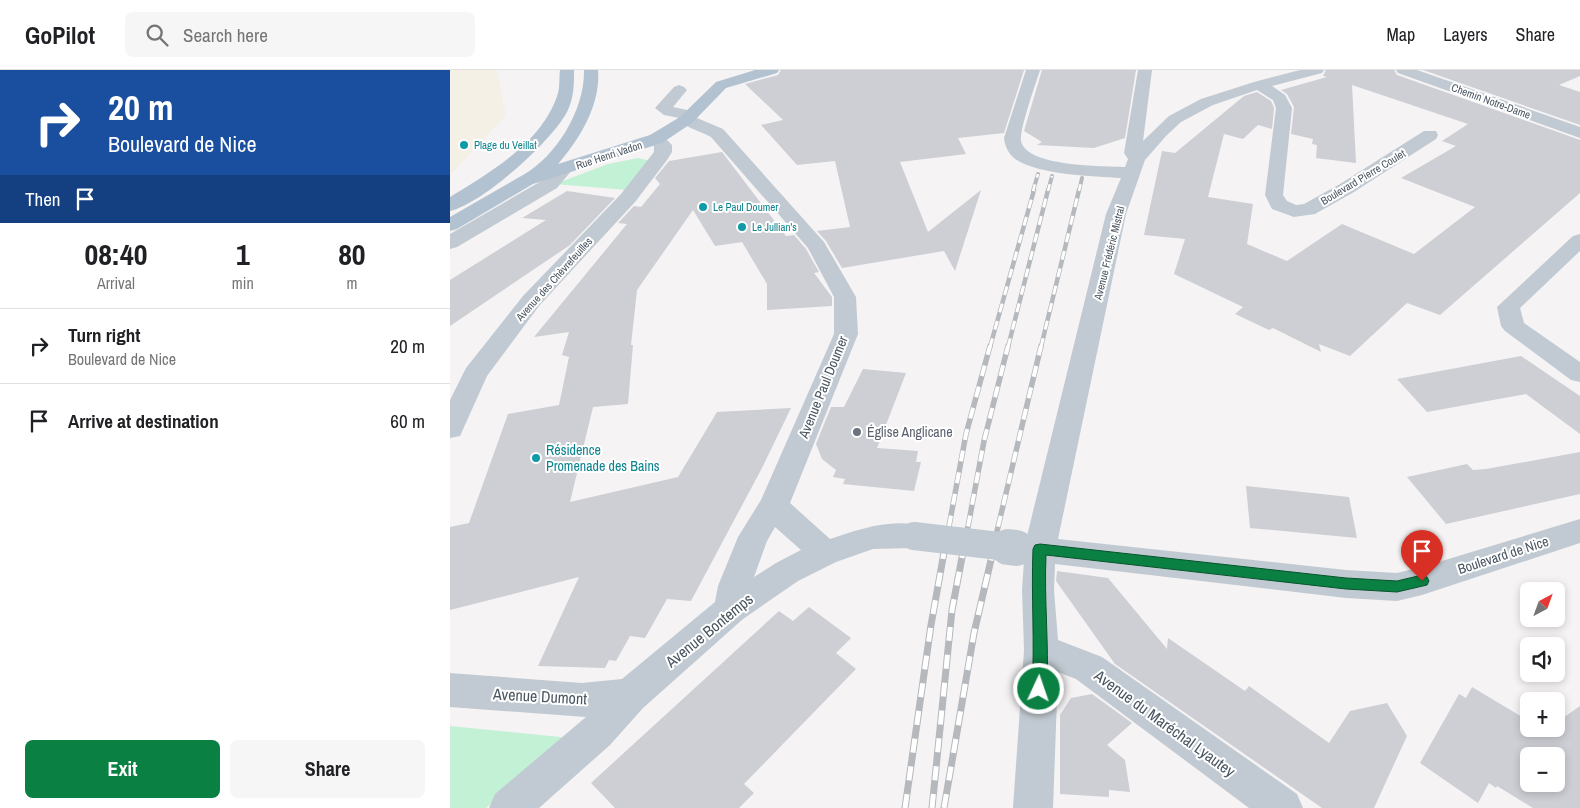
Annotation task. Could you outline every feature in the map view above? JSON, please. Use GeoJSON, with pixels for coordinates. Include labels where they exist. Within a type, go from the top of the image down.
{"type":"FeatureCollection","features":[{"type":"Feature","properties":{"kind":"main road"},"geometry":{"type":"LineString","coordinates":[[450,205],[490,179],[537,140],[560,111],[567,93],[567,70]]}},
{"type":"Feature","properties":{"kind":"main road"},"geometry":{"type":"LineString","coordinates":[[580,143],[585,108],[591,90],[590,70]]}},
{"type":"Feature","properties":{"kind":"main road","name":"Rue Henri Vadon"},"geometry":{"type":"LineString","coordinates":[[527,180],[656,139],[688,118],[721,86],[741,78],[772,70]]}},
{"type":"Feature","properties":{"kind":"main road"},"geometry":{"type":"LineString","coordinates":[[450,225],[527,180],[554,159],[580,143],[646,138],[656,139]]}},
{"type":"Feature","properties":{"kind":"street"},"geometry":{"type":"LineString","coordinates":[[1033,70],[1012,138],[1013,146],[1021,155],[1035,162],[1050,165],[1134,166],[1133,152],[1153,105],[1145,70]]}},
{"type":"Feature","properties":{"kind":"street","name":"Avenue Frédéric Mistral"},"geometry":{"type":"LineString","coordinates":[[1033,808],[1041,650],[1038,590],[1028,548],[1116,214],[1134,166],[1170,123],[1207,102],[1258,85],[1317,70]]}},
{"type":"Feature","properties":{"kind":"street","name":"Chemin Notre-Dame"},"geometry":{"type":"LineString","coordinates":[[1403,70],[1580,133]]}},
{"type":"Feature","properties":{"kind":"street","name":"Boulevard Pierre Coulet"},"geometry":{"type":"LineString","coordinates":[[1258,85],[1280,98],[1284,108],[1274,195],[1279,205],[1294,211],[1308,210],[1347,188],[1430,135]]}},
{"type":"Feature","properties":{"kind":"street","name":"Avenue Paul Doumer"},"geometry":{"type":"LineString","coordinates":[[679,90],[663,108],[717,132],[817,246],[845,296],[846,334],[774,505],[753,537],[734,586],[731,608]]}},
{"type":"Feature","properties":{"kind":"street"},"geometry":{"type":"LineString","coordinates":[[1153,105],[1191,111]]}},
{"type":"Feature","properties":{"kind":"street","name":"Avenue des Chèvrefeuilles"},"geometry":{"type":"LineString","coordinates":[[450,429],[475,374],[531,302],[628,198],[664,152],[663,145],[656,139]]}},
{"type":"Feature","properties":{"kind":"street"},"geometry":{"type":"LineString","coordinates":[[450,243],[550,184],[563,170]]}},
{"type":"Feature","properties":{"kind":"street"},"geometry":{"type":"LineString","coordinates":[[1580,240],[1508,307],[1513,326],[1580,374]]}},
{"type":"Feature","properties":{"kind":"street"},"geometry":{"type":"LineString","coordinates":[[774,505],[787,520],[825,553]]}},
{"type":"Feature","properties":{"kind":"street","name":"Boulevard de Nice"},"geometry":{"type":"LineString","coordinates":[[1028,548],[1346,584],[1397,586],[1422,581],[1580,531]]}},
{"type":"Feature","properties":{"kind":"street","name":"Avenue Bontemps"},"geometry":{"type":"LineString","coordinates":[[509,808],[597,732],[630,696],[731,608],[787,572],[825,553],[872,537],[914,536],[1028,548]]}},
{"type":"Feature","properties":{"kind":"street","name":"Avenue du Maréchal Lyautey"},"geometry":{"type":"LineString","coordinates":[[1041,650],[1089,668],[1283,808]]}},
{"type":"Feature","properties":{"kind":"street","name":"Avenue Dumont"},"geometry":{"type":"LineString","coordinates":[[450,690],[582,700],[630,696]]}},
{"type":"Feature","properties":{"kind":"green space"},"geometry":{"type":"Polygon","coordinates":[[[638,158],[651,161],[627,190],[555,184],[608,164],[638,158]]]}},
{"type":"Feature","properties":{"kind":"green space"},"geometry":{"type":"Polygon","coordinates":[[[450,726],[570,738],[486,808],[450,808],[450,726]]]}},
{"type":"Feature","properties":{"kind":"sand","name":"Plage du Veillat"},"geometry":{"type":"Polygon","coordinates":[[[450,70],[497,70],[506,115],[450,175],[450,70]]]}},
{"type":"Feature","properties":{"kind":"building"},"geometry":{"type":"Polygon","coordinates":[[[781,70],[1024,70],[1004,133],[958,138],[966,154],[900,162],[928,232],[981,190],[955,271],[944,251],[842,268],[826,241],[817,231],[850,227],[835,161],[797,165],[761,125],[783,120],[745,84],[778,75],[781,70]]]}},
{"type":"Feature","properties":{"kind":"building"},"geometry":{"type":"Polygon","coordinates":[[[1042,70],[1136,70],[1125,138],[1094,148],[1037,145],[1042,142],[1024,131],[1042,70]]]}},
{"type":"Feature","properties":{"kind":"building"},"geometry":{"type":"Polygon","coordinates":[[[1326,70],[1394,70],[1397,75],[1580,140],[1580,193],[1440,315],[1407,303],[1350,356],[1319,344],[1321,352],[1273,328],[1269,330],[1235,314],[1243,307],[1174,274],[1185,239],[1144,235],[1162,151],[1175,153],[1244,96],[1257,92],[1271,101],[1274,108],[1272,129],[1258,125],[1243,139],[1224,134],[1208,197],[1253,204],[1247,244],[1287,261],[1342,224],[1414,254],[1475,207],[1401,178],[1456,146],[1442,141],[1468,124],[1352,85],[1356,163],[1316,158],[1317,145],[1312,144],[1313,139],[1291,134],[1294,107],[1287,94],[1281,90],[1327,77],[1323,76],[1326,70]]]}},
{"type":"Feature","properties":{"kind":"building"},"geometry":{"type":"Polygon","coordinates":[[[1423,70],[1580,70],[1580,76],[1559,85],[1580,92],[1580,125],[1423,70]]]}},
{"type":"Feature","properties":{"kind":"building"},"geometry":{"type":"Polygon","coordinates":[[[722,152],[786,236],[794,235],[806,249],[819,272],[814,273],[832,297],[832,306],[767,310],[767,284],[742,242],[715,246],[693,210],[637,290],[631,345],[633,345],[628,404],[593,407],[570,502],[678,477],[717,412],[791,408],[762,468],[691,601],[667,599],[645,638],[630,636],[616,661],[609,660],[605,668],[538,666],[579,577],[450,610],[450,527],[469,523],[508,414],[559,405],[569,357],[562,355],[569,332],[534,337],[627,224],[618,223],[634,206],[641,207],[660,184],[655,178],[669,161],[722,152]]]}},
{"type":"Feature","properties":{"kind":"building"},"geometry":{"type":"Polygon","coordinates":[[[567,191],[615,198],[570,245],[450,326],[450,280],[546,220],[522,218],[567,191]]]}},
{"type":"Feature","properties":{"kind":"building"},"geometry":{"type":"Polygon","coordinates":[[[1521,356],[1580,396],[1580,434],[1526,394],[1427,412],[1397,379],[1521,356]]]}},
{"type":"Feature","properties":{"kind":"building","name":"Église Anglicane"},"geometry":{"type":"Polygon","coordinates":[[[863,369],[906,373],[877,448],[918,451],[916,462],[921,462],[914,491],[843,484],[845,479],[833,477],[836,470],[822,459],[816,444],[831,407],[844,407],[863,369]]]}},
{"type":"Feature","properties":{"kind":"building"},"geometry":{"type":"Polygon","coordinates":[[[1580,452],[1580,494],[1446,524],[1407,477],[1467,464],[1473,470],[1486,469],[1580,452]]]}},
{"type":"Feature","properties":{"kind":"building"},"geometry":{"type":"Polygon","coordinates":[[[1246,486],[1349,497],[1357,538],[1250,528],[1246,486]]]}},
{"type":"Feature","properties":{"kind":"building"},"geometry":{"type":"Polygon","coordinates":[[[1057,571],[1108,578],[1167,649],[1168,638],[1245,691],[1249,686],[1329,743],[1350,711],[1387,703],[1407,736],[1374,808],[1322,808],[1115,664],[1056,581],[1057,571]]]}},
{"type":"Feature","properties":{"kind":"building"},"geometry":{"type":"Polygon","coordinates":[[[809,607],[851,638],[836,653],[856,669],[744,784],[754,793],[739,808],[615,808],[591,783],[779,611],[793,621],[809,607]]]}},
{"type":"Feature","properties":{"kind":"building"},"geometry":{"type":"Polygon","coordinates":[[[1472,687],[1520,716],[1520,737],[1565,737],[1565,717],[1580,706],[1580,808],[1533,808],[1489,783],[1478,803],[1420,763],[1459,694],[1466,698],[1472,687]]]}},
{"type":"Feature","properties":{"kind":"building"},"geometry":{"type":"Polygon","coordinates":[[[1092,694],[1132,723],[1107,745],[1125,760],[1130,792],[1109,790],[1109,797],[1060,794],[1060,715],[1071,698],[1092,694]]]}},
{"type":"Feature","properties":{"kind":"railway"},"geometry":{"type":"LineString","coordinates":[[1033,191],[1038,174]]}},
{"type":"Feature","properties":{"kind":"railway"},"geometry":{"type":"LineString","coordinates":[[1048,191],[1052,176]]}},
{"type":"Feature","properties":{"kind":"railway"},"geometry":{"type":"LineString","coordinates":[[1079,191],[1082,178]]}},
{"type":"Feature","properties":{"kind":"railway"},"geometry":{"type":"LineString","coordinates":[[990,347],[1034,190]]}},
{"type":"Feature","properties":{"kind":"railway"},"geometry":{"type":"LineString","coordinates":[[1008,347],[1048,190]]}},
{"type":"Feature","properties":{"kind":"railway"},"geometry":{"type":"LineString","coordinates":[[1041,347],[1079,190]]}},
{"type":"Feature","properties":{"kind":"railway"},"geometry":{"type":"LineString","coordinates":[[945,548],[966,434],[990,346]]}},
{"type":"Feature","properties":{"kind":"railway"},"geometry":{"type":"LineString","coordinates":[[964,548],[984,441],[1008,346]]}},
{"type":"Feature","properties":{"kind":"railway"},"geometry":{"type":"LineString","coordinates":[[993,548],[1041,346]]}},
{"type":"Feature","properties":{"kind":"railway"},"geometry":{"type":"LineString","coordinates":[[905,808],[931,625],[945,547]]}},
{"type":"Feature","properties":{"kind":"railway"},"geometry":{"type":"LineString","coordinates":[[932,808],[952,610],[964,547]]}},
{"type":"Feature","properties":{"kind":"railway"},"geometry":{"type":"LineString","coordinates":[[944,808],[974,633],[994,547]]}},
{"type":"Feature","properties":{"kind":"place","name":"Plage du Veillat"},"geometry":{"type":"Point","coordinates":[464,145]}},
{"type":"Feature","properties":{"kind":"place","name":"Le Paul Doumer"},"geometry":{"type":"Point","coordinates":[703,207]}},
{"type":"Feature","properties":{"kind":"place","name":"Le Jullian's"},"geometry":{"type":"Point","coordinates":[742,227]}},
{"type":"Feature","properties":{"kind":"place","name":"Église Anglicane"},"geometry":{"type":"Point","coordinates":[857,432]}},
{"type":"Feature","properties":{"kind":"place","name":"Résidence Promenade des Bains"},"geometry":{"type":"Point","coordinates":[536,458]}},
{"type":"Feature","properties":{"kind":"route"},"geometry":{"type":"LineString","coordinates":[[1039,689],[1041,650],[1038,590],[1040,549],[1346,584],[1397,586],[1422,581]]}}]}
